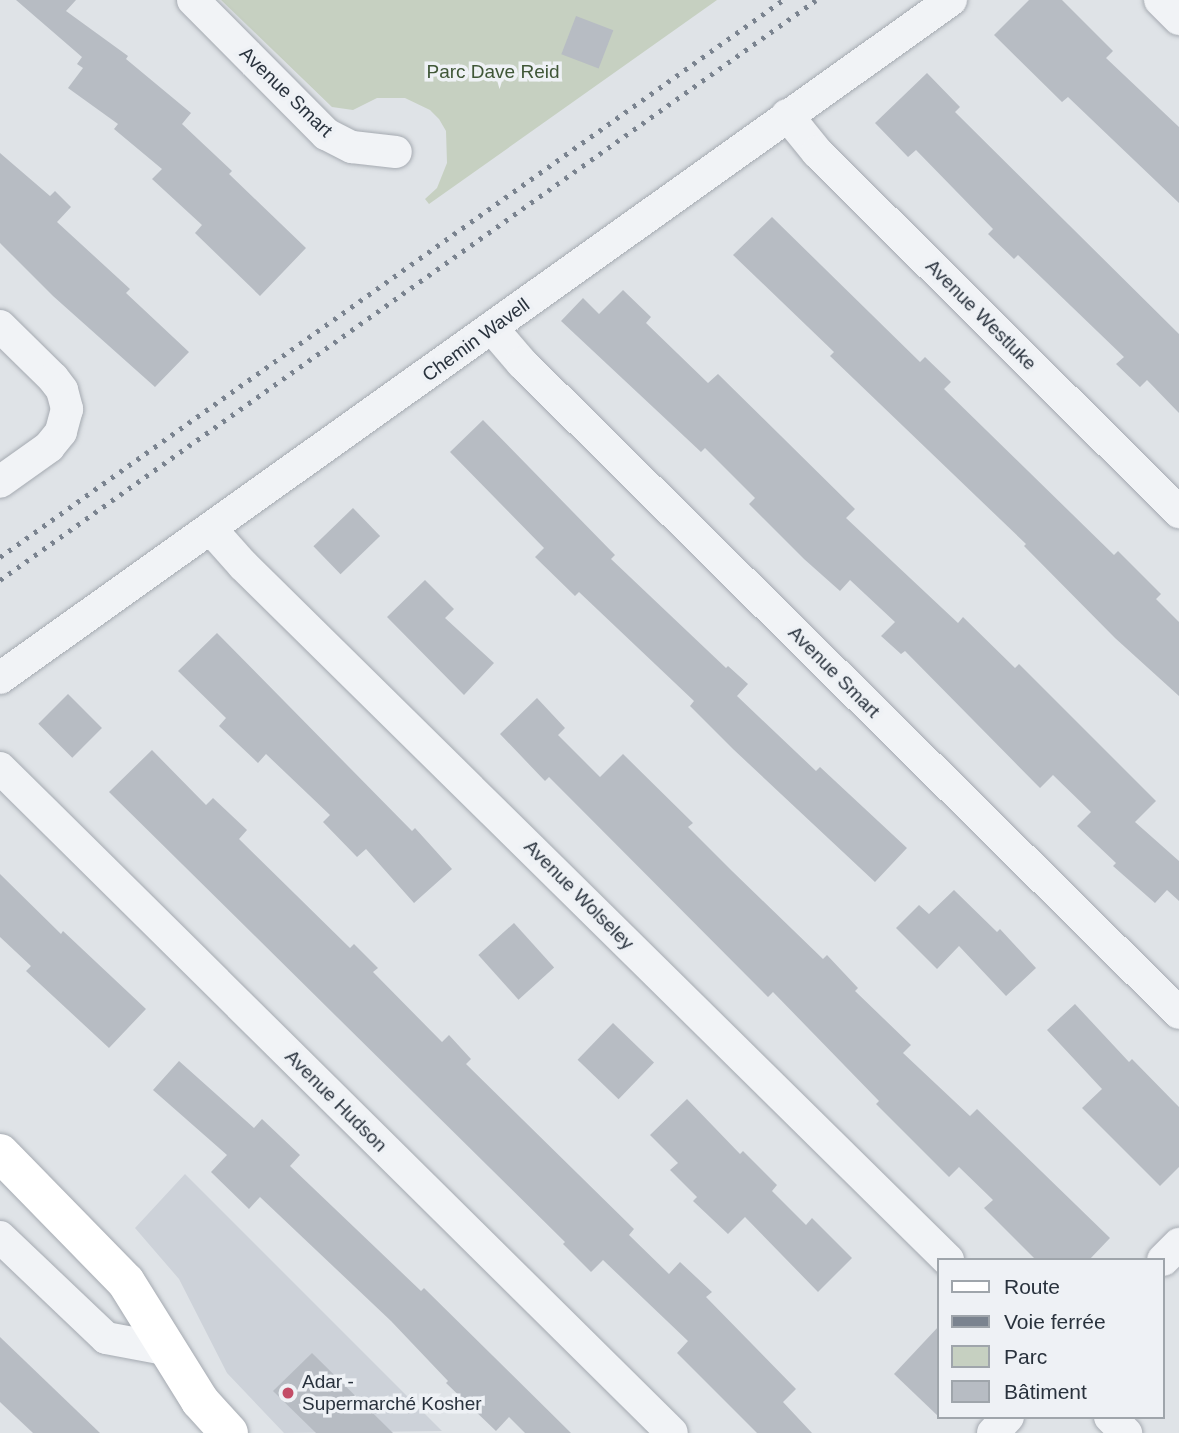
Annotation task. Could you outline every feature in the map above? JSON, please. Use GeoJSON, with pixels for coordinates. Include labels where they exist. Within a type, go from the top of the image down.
{"type":"FeatureCollection","features":[{"type":"Feature","properties":{"kind":"street","name":"Avenue Smart"},"geometry":{"type":"LineString","coordinates":[[192,0],[326,134],[352,147],[396,152]]}},
{"type":"Feature","properties":{"kind":"street","name":"Chemin Wavell"},"geometry":{"type":"LineString","coordinates":[[0,678],[951,0]]}},
{"type":"Feature","properties":{"kind":"street","name":"Avenue Westluke"},"geometry":{"type":"LineString","coordinates":[[787,115],[817,152],[1179,512]]}},
{"type":"Feature","properties":{"kind":"street"},"geometry":{"type":"LineString","coordinates":[[0,326],[53,378],[62,390],[67,409],[61,432],[49,447],[0,482]]}},
{"type":"Feature","properties":{"kind":"street","name":"Avenue Smart"},"geometry":{"type":"LineString","coordinates":[[492,328],[523,363],[1179,1013]]}},
{"type":"Feature","properties":{"kind":"street","name":"Avenue Wolseley"},"geometry":{"type":"LineString","coordinates":[[211,529],[243,565],[946,1258]]}},
{"type":"Feature","properties":{"kind":"street","name":"Avenue Hudson"},"geometry":{"type":"LineString","coordinates":[[0,768],[672,1433]]}},
{"type":"Feature","properties":{"kind":"street"},"geometry":{"type":"LineString","coordinates":[[0,1153],[114,1268],[138,1298],[200,1401],[229,1433]]}},
{"type":"Feature","properties":{"kind":"street"},"geometry":{"type":"LineString","coordinates":[[0,1237],[106,1338],[170,1350]]}},
{"type":"Feature","properties":{"kind":"street"},"geometry":{"type":"LineString","coordinates":[[1165,1258],[1179,1244]]}},
{"type":"Feature","properties":{"kind":"street"},"geometry":{"type":"LineString","coordinates":[[993,1433],[1006,1419]]}},
{"type":"Feature","properties":{"kind":"street"},"geometry":{"type":"LineString","coordinates":[[1112,1419],[1126,1433]]}},
{"type":"Feature","properties":{"kind":"shaded area"},"geometry":{"type":"Polygon","coordinates":[[[185,1174],[442,1431],[284,1433],[227,1373],[179,1279],[135,1228],[185,1174]]]}},
{"type":"Feature","properties":{"kind":"green space","name":"Parc Dave Reid"},"geometry":{"type":"Polygon","coordinates":[[[221,0],[717,0],[429,204],[425,199],[437,188],[447,163],[446,131],[430,110],[405,98],[377,98],[353,110],[332,107],[221,0]]]}},
{"type":"Feature","properties":{"kind":"building"},"geometry":{"type":"Polygon","coordinates":[[[16,0],[76,0],[66,11],[128,56],[126,59],[191,113],[182,124],[232,171],[229,174],[306,248],[260,296],[195,233],[202,225],[152,179],[162,169],[114,129],[118,124],[68,88],[83,68],[77,64],[82,57],[16,0]]]}},
{"type":"Feature","properties":{"kind":"building"},"geometry":{"type":"Polygon","coordinates":[[[1029,0],[1062,0],[1113,51],[1106,58],[1179,127],[1179,203],[1068,97],[1062,102],[994,35],[1029,0]]]}},
{"type":"Feature","properties":{"kind":"building"},"geometry":{"type":"Polygon","coordinates":[[[576,16],[613,30],[599,69],[561,54],[576,16]]]}},
{"type":"Feature","properties":{"kind":"building"},"geometry":{"type":"Polygon","coordinates":[[[927,73],[960,107],[955,112],[1179,334],[1179,413],[1147,380],[1140,387],[1116,364],[1124,357],[1018,255],[1014,259],[988,234],[993,229],[916,150],[908,157],[875,123],[927,73]]]}},
{"type":"Feature","properties":{"kind":"building"},"geometry":{"type":"Polygon","coordinates":[[[0,153],[50,196],[55,191],[71,207],[57,222],[130,289],[126,293],[189,352],[155,387],[53,296],[0,243],[0,153]]]}},
{"type":"Feature","properties":{"kind":"building"},"geometry":{"type":"Polygon","coordinates":[[[772,217],[920,362],[925,357],[951,382],[944,389],[1114,555],[1118,551],[1161,594],[1156,599],[1179,622],[1179,696],[1115,638],[1024,546],[1026,544],[830,356],[834,352],[733,255],[772,217]]]}},
{"type":"Feature","properties":{"kind":"building"},"geometry":{"type":"Polygon","coordinates":[[[623,290],[651,317],[646,323],[708,383],[718,374],[855,509],[846,518],[958,623],[963,617],[1015,668],[1019,664],[1156,801],[1135,822],[1179,861],[1179,901],[1167,890],[1155,903],[1113,866],[1116,863],[1077,826],[1091,812],[1053,775],[1040,788],[905,651],[901,654],[881,636],[895,622],[850,580],[840,591],[804,559],[749,504],[755,498],[705,448],[701,452],[561,321],[583,298],[599,314],[623,290]]]}},
{"type":"Feature","properties":{"kind":"building"},"geometry":{"type":"Polygon","coordinates":[[[483,420],[615,555],[611,559],[726,668],[728,666],[748,684],[737,696],[816,771],[820,767],[907,848],[875,882],[690,706],[694,701],[579,592],[575,596],[535,557],[544,548],[450,452],[483,420]]]}},
{"type":"Feature","properties":{"kind":"building"},"geometry":{"type":"Polygon","coordinates":[[[353,508],[380,536],[341,574],[313,546],[353,508]]]}},
{"type":"Feature","properties":{"kind":"building"},"geometry":{"type":"Polygon","coordinates":[[[425,580],[454,609],[445,618],[494,663],[464,695],[387,617],[425,580]]]}},
{"type":"Feature","properties":{"kind":"building"},"geometry":{"type":"Polygon","coordinates":[[[217,633],[412,831],[415,828],[452,869],[414,903],[366,849],[357,857],[323,822],[330,815],[266,754],[258,763],[219,726],[226,718],[178,671],[217,633]]]}},
{"type":"Feature","properties":{"kind":"building"},"geometry":{"type":"Polygon","coordinates":[[[68,694],[102,728],[72,758],[38,724],[68,694]]]}},
{"type":"Feature","properties":{"kind":"building"},"geometry":{"type":"Polygon","coordinates":[[[537,698],[565,728],[558,735],[600,777],[623,754],[693,823],[688,827],[732,871],[823,959],[827,955],[858,988],[855,991],[911,1045],[903,1053],[970,1116],[977,1109],[1110,1238],[1091,1258],[1034,1258],[984,1208],[993,1200],[959,1167],[949,1177],[876,1104],[879,1101],[773,992],[768,997],[549,777],[545,781],[500,734],[537,698]]]}},
{"type":"Feature","properties":{"kind":"building"},"geometry":{"type":"Polygon","coordinates":[[[152,750],[206,805],[213,798],[247,830],[239,839],[350,948],[354,944],[378,968],[373,972],[442,1042],[449,1035],[471,1059],[466,1064],[634,1229],[629,1235],[669,1274],[680,1262],[712,1292],[706,1297],[796,1389],[783,1402],[812,1433],[757,1433],[677,1353],[688,1341],[603,1260],[591,1272],[563,1244],[565,1242],[109,792],[152,750]]]}},
{"type":"Feature","properties":{"kind":"building"},"geometry":{"type":"Polygon","coordinates":[[[0,874],[61,934],[63,931],[146,1009],[109,1048],[26,971],[31,966],[0,937],[0,874]]]}},
{"type":"Feature","properties":{"kind":"building"},"geometry":{"type":"Polygon","coordinates":[[[954,890],[997,932],[1000,929],[1036,968],[1006,996],[959,946],[937,969],[896,928],[919,905],[929,914],[954,890]]]}},
{"type":"Feature","properties":{"kind":"building"},"geometry":{"type":"Polygon","coordinates":[[[514,923],[554,968],[518,1000],[478,955],[514,923]]]}},
{"type":"Feature","properties":{"kind":"building"},"geometry":{"type":"Polygon","coordinates":[[[1075,1004],[1129,1062],[1132,1059],[1179,1107],[1179,1167],[1160,1186],[1082,1108],[1102,1089],[1047,1030],[1075,1004]]]}},
{"type":"Feature","properties":{"kind":"building"},"geometry":{"type":"Polygon","coordinates":[[[613,1023],[654,1063],[619,1099],[578,1060],[613,1023]]]}},
{"type":"Feature","properties":{"kind":"building"},"geometry":{"type":"Polygon","coordinates":[[[179,1061],[254,1128],[262,1119],[300,1155],[290,1166],[421,1291],[424,1288],[571,1433],[525,1433],[509,1417],[496,1431],[446,1383],[448,1381],[391,1321],[260,1197],[249,1209],[211,1172],[227,1155],[153,1090],[179,1061]]]}},
{"type":"Feature","properties":{"kind":"building"},"geometry":{"type":"Polygon","coordinates":[[[687,1099],[740,1154],[743,1151],[777,1185],[772,1191],[806,1225],[812,1218],[852,1258],[818,1292],[745,1217],[728,1234],[693,1201],[697,1197],[670,1170],[678,1163],[650,1135],[687,1099]]]}},
{"type":"Feature","properties":{"kind":"building"},"geometry":{"type":"Polygon","coordinates":[[[937,1328],[937,1415],[894,1374],[937,1328]]]}},
{"type":"Feature","properties":{"kind":"building"},"geometry":{"type":"Polygon","coordinates":[[[0,1337],[100,1433],[33,1433],[0,1402],[0,1337]]]}},
{"type":"Feature","properties":{"kind":"building"},"geometry":{"type":"Polygon","coordinates":[[[312,1353],[393,1433],[316,1433],[273,1391],[312,1353]]]}},
{"type":"Feature","properties":{"kind":"railway"},"geometry":{"type":"LineString","coordinates":[[0,557],[783,0]]}},
{"type":"Feature","properties":{"kind":"railway"},"geometry":{"type":"LineString","coordinates":[[0,580],[816,0]]}},
{"type":"Feature","properties":{"kind":"place","name":"Adar - Supermarché Kosher"},"geometry":{"type":"Point","coordinates":[288,1393]}}]}
